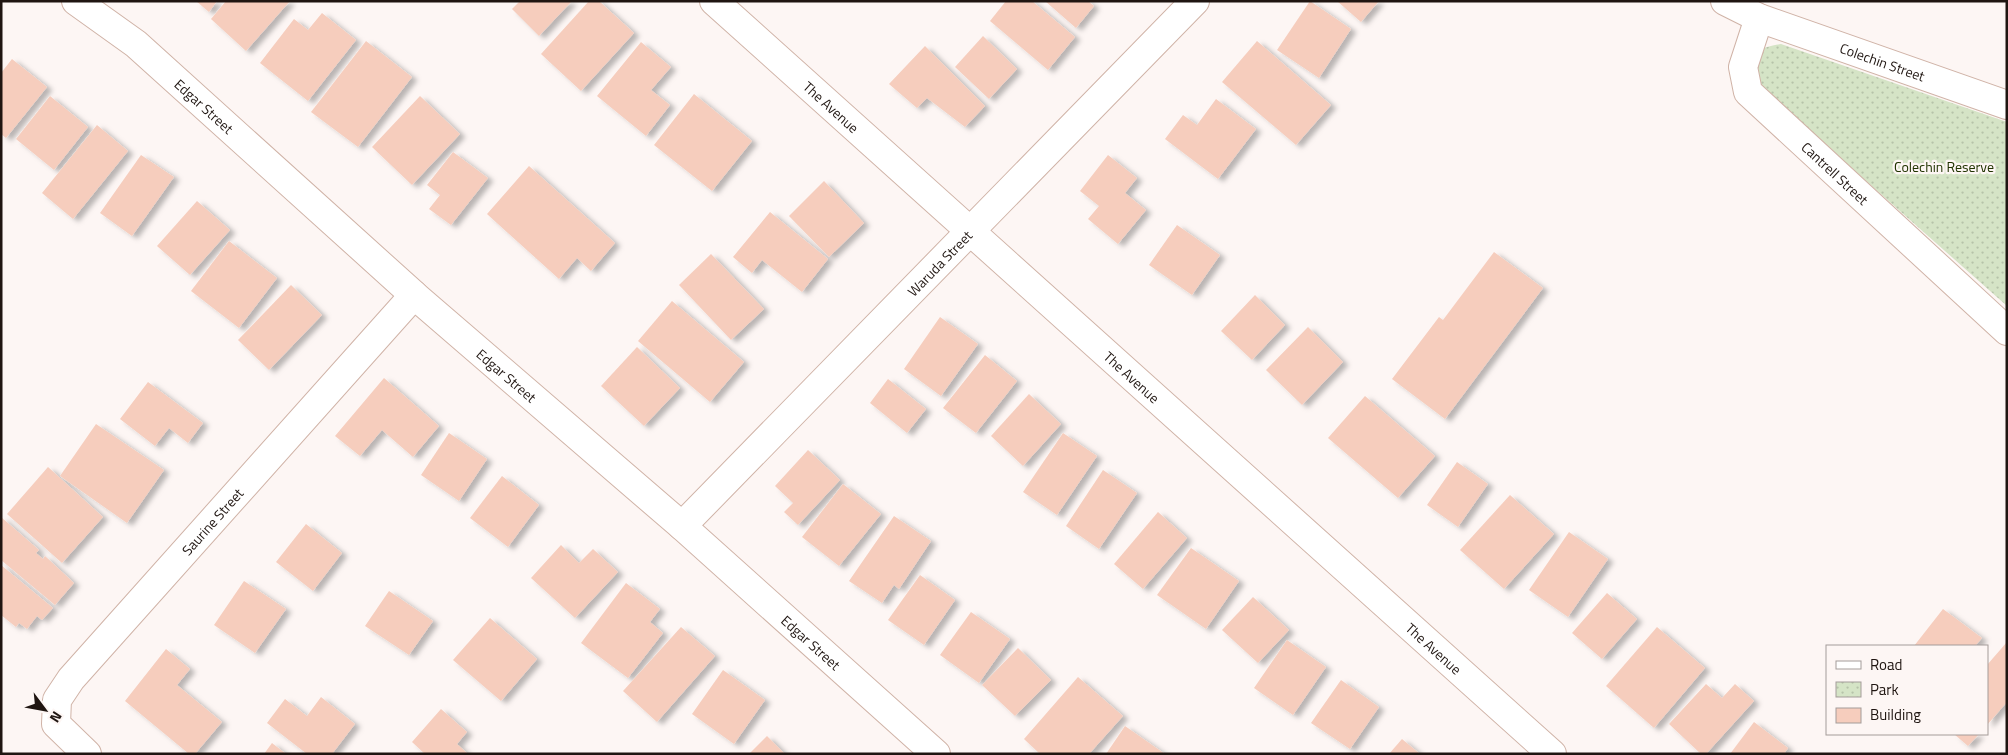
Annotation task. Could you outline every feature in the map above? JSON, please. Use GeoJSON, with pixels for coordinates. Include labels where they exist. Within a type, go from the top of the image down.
{"type":"FeatureCollection","features":[{"type":"Feature","properties":{"kind":"street","name":"Edgar Street"},"geometry":{"type":"LineString","coordinates":[[76,1],[136,44],[414,295],[682,526],[936,754]]}},
{"type":"Feature","properties":{"kind":"street","name":"The Avenue"},"geometry":{"type":"LineString","coordinates":[[714,1],[1552,754]]}},
{"type":"Feature","properties":{"kind":"street","name":"Waruda Street"},"geometry":{"type":"LineString","coordinates":[[682,526],[1195,1]]}},
{"type":"Feature","properties":{"kind":"street"},"geometry":{"type":"LineString","coordinates":[[1725,1],[1759,18]]}},
{"type":"Feature","properties":{"kind":"street","name":"Colechin Street"},"geometry":{"type":"LineString","coordinates":[[1759,18],[2007,105]]}},
{"type":"Feature","properties":{"kind":"street","name":"Cantrell Street"},"geometry":{"type":"LineString","coordinates":[[1759,18],[1743,67],[1748,92],[2007,331]]}},
{"type":"Feature","properties":{"kind":"street","name":"Saurine Street"},"geometry":{"type":"LineString","coordinates":[[87,754],[56,724],[57,700],[71,679],[414,295]]}},
{"type":"Feature","properties":{"kind":"green space","name":"Colechin Reserve"},"geometry":{"type":"Polygon","coordinates":[[[1781,44],[2007,122],[2007,306],[1760,87],[1751,72],[1755,59],[1763,49],[1781,44]]]}},
{"type":"Feature","properties":{"kind":"building"},"geometry":{"type":"Polygon","coordinates":[[[196,1],[217,1],[209,12],[196,1]]]}},
{"type":"Feature","properties":{"kind":"building"},"geometry":{"type":"Polygon","coordinates":[[[226,1],[290,1],[246,51],[211,19],[226,1]]]}},
{"type":"Feature","properties":{"kind":"building"},"geometry":{"type":"Polygon","coordinates":[[[520,1],[572,1],[539,36],[512,9],[520,1]]]}},
{"type":"Feature","properties":{"kind":"building"},"geometry":{"type":"Polygon","coordinates":[[[589,1],[599,1],[634,33],[581,91],[541,54],[589,1]]]}},
{"type":"Feature","properties":{"kind":"building"},"geometry":{"type":"Polygon","coordinates":[[[1006,1],[1032,1],[1075,37],[1048,70],[990,21],[1006,1]]]}},
{"type":"Feature","properties":{"kind":"building"},"geometry":{"type":"Polygon","coordinates":[[[1045,1],[1088,1],[1094,6],[1076,28],[1045,1]]]}},
{"type":"Feature","properties":{"kind":"building"},"geometry":{"type":"Polygon","coordinates":[[[1310,1],[1351,29],[1319,78],[1277,50],[1310,1]]]}},
{"type":"Feature","properties":{"kind":"building"},"geometry":{"type":"Polygon","coordinates":[[[1337,1],[1379,1],[1361,22],[1337,1]]]}},
{"type":"Feature","properties":{"kind":"building"},"geometry":{"type":"Polygon","coordinates":[[[322,13],[356,40],[308,101],[260,63],[294,19],[308,30],[322,13]]]}},
{"type":"Feature","properties":{"kind":"building"},"geometry":{"type":"Polygon","coordinates":[[[983,36],[1017,69],[989,99],[955,67],[983,36]]]}},
{"type":"Feature","properties":{"kind":"building"},"geometry":{"type":"Polygon","coordinates":[[[366,41],[412,77],[358,147],[311,112],[366,41]]]}},
{"type":"Feature","properties":{"kind":"building"},"geometry":{"type":"Polygon","coordinates":[[[1257,41],[1331,105],[1296,145],[1222,82],[1257,41]]]}},
{"type":"Feature","properties":{"kind":"building"},"geometry":{"type":"Polygon","coordinates":[[[641,42],[671,67],[651,90],[670,105],[646,136],[597,96],[641,42]]]}},
{"type":"Feature","properties":{"kind":"building"},"geometry":{"type":"Polygon","coordinates":[[[925,46],[985,106],[965,127],[927,98],[917,108],[889,84],[925,46]]]}},
{"type":"Feature","properties":{"kind":"building"},"geometry":{"type":"Polygon","coordinates":[[[12,59],[47,87],[6,138],[1,134],[1,73],[12,59]]]}},
{"type":"Feature","properties":{"kind":"building"},"geometry":{"type":"Polygon","coordinates":[[[694,94],[752,141],[712,191],[654,145],[694,94]]]}},
{"type":"Feature","properties":{"kind":"building"},"geometry":{"type":"Polygon","coordinates":[[[50,96],[88,127],[54,170],[16,139],[50,96]]]}},
{"type":"Feature","properties":{"kind":"building"},"geometry":{"type":"Polygon","coordinates":[[[420,96],[460,134],[412,185],[372,147],[420,96]]]}},
{"type":"Feature","properties":{"kind":"building"},"geometry":{"type":"Polygon","coordinates":[[[1216,99],[1256,129],[1218,179],[1165,139],[1183,115],[1197,125],[1216,99]]]}},
{"type":"Feature","properties":{"kind":"building"},"geometry":{"type":"Polygon","coordinates":[[[97,125],[128,151],[73,219],[42,193],[97,125]]]}},
{"type":"Feature","properties":{"kind":"building"},"geometry":{"type":"Polygon","coordinates":[[[453,152],[488,178],[451,225],[429,209],[440,195],[427,185],[453,152]]]}},
{"type":"Feature","properties":{"kind":"building"},"geometry":{"type":"Polygon","coordinates":[[[141,155],[174,177],[132,236],[100,213],[141,155]]]}},
{"type":"Feature","properties":{"kind":"building"},"geometry":{"type":"Polygon","coordinates":[[[1108,155],[1137,178],[1125,193],[1146,210],[1118,244],[1088,219],[1099,206],[1080,191],[1108,155]]]}},
{"type":"Feature","properties":{"kind":"building"},"geometry":{"type":"Polygon","coordinates":[[[529,166],[615,243],[591,271],[577,258],[559,279],[487,214],[529,166]]]}},
{"type":"Feature","properties":{"kind":"building"},"geometry":{"type":"Polygon","coordinates":[[[824,181],[864,223],[829,257],[789,216],[824,181]]]}},
{"type":"Feature","properties":{"kind":"building"},"geometry":{"type":"Polygon","coordinates":[[[197,201],[230,230],[190,275],[157,246],[197,201]]]}},
{"type":"Feature","properties":{"kind":"building"},"geometry":{"type":"Polygon","coordinates":[[[770,212],[828,259],[802,292],[762,260],[752,273],[733,257],[770,212]]]}},
{"type":"Feature","properties":{"kind":"building"},"geometry":{"type":"Polygon","coordinates":[[[1177,225],[1220,255],[1192,295],[1149,265],[1177,225]]]}},
{"type":"Feature","properties":{"kind":"building"},"geometry":{"type":"Polygon","coordinates":[[[229,241],[277,278],[239,328],[191,291],[229,241]]]}},
{"type":"Feature","properties":{"kind":"building"},"geometry":{"type":"Polygon","coordinates":[[[1494,252],[1543,288],[1445,419],[1392,379],[1439,317],[1443,320],[1494,252]]]}},
{"type":"Feature","properties":{"kind":"building"},"geometry":{"type":"Polygon","coordinates":[[[711,254],[764,309],[731,340],[679,285],[711,254]]]}},
{"type":"Feature","properties":{"kind":"building"},"geometry":{"type":"Polygon","coordinates":[[[291,285],[322,315],[269,370],[238,340],[291,285]]]}},
{"type":"Feature","properties":{"kind":"building"},"geometry":{"type":"Polygon","coordinates":[[[1255,295],[1285,325],[1252,360],[1221,331],[1255,295]]]}},
{"type":"Feature","properties":{"kind":"building"},"geometry":{"type":"Polygon","coordinates":[[[672,301],[744,362],[710,402],[638,341],[672,301]]]}},
{"type":"Feature","properties":{"kind":"building"},"geometry":{"type":"Polygon","coordinates":[[[940,317],[978,344],[941,396],[904,369],[940,317]]]}},
{"type":"Feature","properties":{"kind":"building"},"geometry":{"type":"Polygon","coordinates":[[[1308,327],[1343,362],[1302,405],[1266,370],[1308,327]]]}},
{"type":"Feature","properties":{"kind":"building"},"geometry":{"type":"Polygon","coordinates":[[[637,347],[680,388],[644,426],[601,386],[637,347]]]}},
{"type":"Feature","properties":{"kind":"building"},"geometry":{"type":"Polygon","coordinates":[[[985,355],[1017,381],[976,433],[943,408],[985,355]]]}},
{"type":"Feature","properties":{"kind":"building"},"geometry":{"type":"Polygon","coordinates":[[[384,378],[439,426],[413,457],[382,430],[360,456],[335,436],[384,378]]]}},
{"type":"Feature","properties":{"kind":"building"},"geometry":{"type":"Polygon","coordinates":[[[888,379],[926,409],[907,433],[870,403],[888,379]]]}},
{"type":"Feature","properties":{"kind":"building"},"geometry":{"type":"Polygon","coordinates":[[[148,382],[203,423],[188,443],[169,428],[155,446],[120,419],[148,382]]]}},
{"type":"Feature","properties":{"kind":"building"},"geometry":{"type":"Polygon","coordinates":[[[1029,394],[1061,424],[1023,466],[991,436],[1029,394]]]}},
{"type":"Feature","properties":{"kind":"building"},"geometry":{"type":"Polygon","coordinates":[[[1365,396],[1435,456],[1398,498],[1328,438],[1365,396]]]}},
{"type":"Feature","properties":{"kind":"building"},"geometry":{"type":"Polygon","coordinates":[[[96,424],[164,470],[127,523],[60,476],[96,424]]]}},
{"type":"Feature","properties":{"kind":"building"},"geometry":{"type":"Polygon","coordinates":[[[449,433],[487,459],[459,501],[421,475],[449,433]]]}},
{"type":"Feature","properties":{"kind":"building"},"geometry":{"type":"Polygon","coordinates":[[[1063,433],[1097,456],[1057,515],[1023,492],[1063,433]]]}},
{"type":"Feature","properties":{"kind":"building"},"geometry":{"type":"Polygon","coordinates":[[[808,450],[840,480],[798,525],[784,512],[793,503],[775,486],[808,450]]]}},
{"type":"Feature","properties":{"kind":"building"},"geometry":{"type":"Polygon","coordinates":[[[1457,462],[1488,484],[1458,527],[1427,505],[1457,462]]]}},
{"type":"Feature","properties":{"kind":"building"},"geometry":{"type":"Polygon","coordinates":[[[48,467],[103,517],[62,563],[7,514],[48,467]]]}},
{"type":"Feature","properties":{"kind":"building"},"geometry":{"type":"Polygon","coordinates":[[[1103,470],[1137,493],[1099,549],[1066,526],[1103,470]]]}},
{"type":"Feature","properties":{"kind":"building"},"geometry":{"type":"Polygon","coordinates":[[[502,476],[539,505],[508,547],[470,518],[502,476]]]}},
{"type":"Feature","properties":{"kind":"building"},"geometry":{"type":"Polygon","coordinates":[[[843,484],[881,514],[839,566],[802,537],[843,484]]]}},
{"type":"Feature","properties":{"kind":"building"},"geometry":{"type":"Polygon","coordinates":[[[1510,495],[1554,534],[1504,589],[1460,550],[1510,495]]]}},
{"type":"Feature","properties":{"kind":"building"},"geometry":{"type":"Polygon","coordinates":[[[1158,512],[1187,538],[1143,589],[1114,564],[1158,512]]]}},
{"type":"Feature","properties":{"kind":"building"},"geometry":{"type":"Polygon","coordinates":[[[894,516],[931,541],[899,589],[894,585],[882,603],[849,581],[894,516]]]}},
{"type":"Feature","properties":{"kind":"building"},"geometry":{"type":"Polygon","coordinates":[[[1,517],[39,550],[36,553],[43,559],[45,556],[74,583],[55,605],[1,560],[1,517]]]}},
{"type":"Feature","properties":{"kind":"building"},"geometry":{"type":"Polygon","coordinates":[[[306,524],[342,553],[313,591],[276,562],[306,524]]]}},
{"type":"Feature","properties":{"kind":"building"},"geometry":{"type":"Polygon","coordinates":[[[1569,532],[1608,559],[1568,617],[1529,590],[1569,532]]]}},
{"type":"Feature","properties":{"kind":"building"},"geometry":{"type":"Polygon","coordinates":[[[561,545],[579,563],[593,549],[618,572],[575,618],[531,578],[561,545]]]}},
{"type":"Feature","properties":{"kind":"building"},"geometry":{"type":"Polygon","coordinates":[[[1191,548],[1239,581],[1206,629],[1157,595],[1191,548]]]}},
{"type":"Feature","properties":{"kind":"building"},"geometry":{"type":"Polygon","coordinates":[[[1,565],[53,608],[42,620],[37,616],[27,629],[19,623],[16,627],[1,615],[1,565]]]}},
{"type":"Feature","properties":{"kind":"building"},"geometry":{"type":"Polygon","coordinates":[[[920,575],[955,600],[924,645],[888,620],[920,575]]]}},
{"type":"Feature","properties":{"kind":"building"},"geometry":{"type":"Polygon","coordinates":[[[244,581],[286,609],[255,653],[214,625],[244,581]]]}},
{"type":"Feature","properties":{"kind":"building"},"geometry":{"type":"Polygon","coordinates":[[[626,583],[660,609],[650,622],[663,633],[628,678],[581,643],[626,583]]]}},
{"type":"Feature","properties":{"kind":"building"},"geometry":{"type":"Polygon","coordinates":[[[389,591],[433,621],[409,655],[365,626],[389,591]]]}},
{"type":"Feature","properties":{"kind":"building"},"geometry":{"type":"Polygon","coordinates":[[[1607,593],[1637,619],[1602,659],[1572,633],[1607,593]]]}},
{"type":"Feature","properties":{"kind":"building"},"geometry":{"type":"Polygon","coordinates":[[[1253,597],[1289,630],[1258,663],[1222,630],[1253,597]]]}},
{"type":"Feature","properties":{"kind":"building"},"geometry":{"type":"Polygon","coordinates":[[[1943,609],[1982,638],[1976,645],[1915,645],[1943,609]]]}},
{"type":"Feature","properties":{"kind":"building"},"geometry":{"type":"Polygon","coordinates":[[[971,612],[1010,639],[979,683],[940,655],[971,612]]]}},
{"type":"Feature","properties":{"kind":"building"},"geometry":{"type":"Polygon","coordinates":[[[490,618],[537,659],[501,701],[453,660],[490,618]]]}},
{"type":"Feature","properties":{"kind":"building"},"geometry":{"type":"Polygon","coordinates":[[[681,627],[715,656],[657,722],[623,691],[681,627]]]}},
{"type":"Feature","properties":{"kind":"building"},"geometry":{"type":"Polygon","coordinates":[[[1657,627],[1705,668],[1654,728],[1606,686],[1657,627]]]}},
{"type":"Feature","properties":{"kind":"building"},"geometry":{"type":"Polygon","coordinates":[[[1287,640],[1326,667],[1293,715],[1254,688],[1287,640]]]}},
{"type":"Feature","properties":{"kind":"building"},"geometry":{"type":"Polygon","coordinates":[[[2007,642],[2007,702],[1988,724],[1988,664],[2007,642]]]}},
{"type":"Feature","properties":{"kind":"building"},"geometry":{"type":"Polygon","coordinates":[[[1018,648],[1051,680],[1015,716],[982,685],[1018,648]]]}},
{"type":"Feature","properties":{"kind":"building"},"geometry":{"type":"Polygon","coordinates":[[[166,649],[190,669],[177,685],[222,722],[195,754],[189,754],[125,701],[166,649]]]}},
{"type":"Feature","properties":{"kind":"building"},"geometry":{"type":"Polygon","coordinates":[[[723,670],[765,700],[734,744],[692,714],[723,670]]]}},
{"type":"Feature","properties":{"kind":"building"},"geometry":{"type":"Polygon","coordinates":[[[1078,677],[1123,716],[1089,754],[1040,754],[1024,739],[1078,677]]]}},
{"type":"Feature","properties":{"kind":"building"},"geometry":{"type":"Polygon","coordinates":[[[1341,680],[1379,707],[1350,749],[1311,723],[1341,680]]]}},
{"type":"Feature","properties":{"kind":"building"},"geometry":{"type":"Polygon","coordinates":[[[1706,684],[1722,698],[1735,684],[1754,701],[1706,754],[1701,754],[1669,724],[1706,684]]]}},
{"type":"Feature","properties":{"kind":"building"},"geometry":{"type":"Polygon","coordinates":[[[321,697],[355,724],[332,754],[307,754],[267,723],[285,699],[307,716],[321,697]]]}},
{"type":"Feature","properties":{"kind":"building"},"geometry":{"type":"Polygon","coordinates":[[[441,709],[467,732],[457,744],[468,754],[425,754],[412,742],[441,709]]]}},
{"type":"Feature","properties":{"kind":"building"},"geometry":{"type":"Polygon","coordinates":[[[1754,722],[1788,748],[1784,754],[1730,754],[1754,722]]]}},
{"type":"Feature","properties":{"kind":"building"},"geometry":{"type":"Polygon","coordinates":[[[1125,726],[1165,754],[1106,754],[1125,726]]]}},
{"type":"Feature","properties":{"kind":"building"},"geometry":{"type":"Polygon","coordinates":[[[1955,735],[1978,735],[1968,746],[1955,735]]]}},
{"type":"Feature","properties":{"kind":"building"},"geometry":{"type":"Polygon","coordinates":[[[767,736],[785,754],[749,754],[767,736]]]}},
{"type":"Feature","properties":{"kind":"building"},"geometry":{"type":"Polygon","coordinates":[[[1402,739],[1420,754],[1389,754],[1402,739]]]}},
{"type":"Feature","properties":{"kind":"building"},"geometry":{"type":"Polygon","coordinates":[[[272,743],[286,754],[264,754],[272,743]]]}}]}
